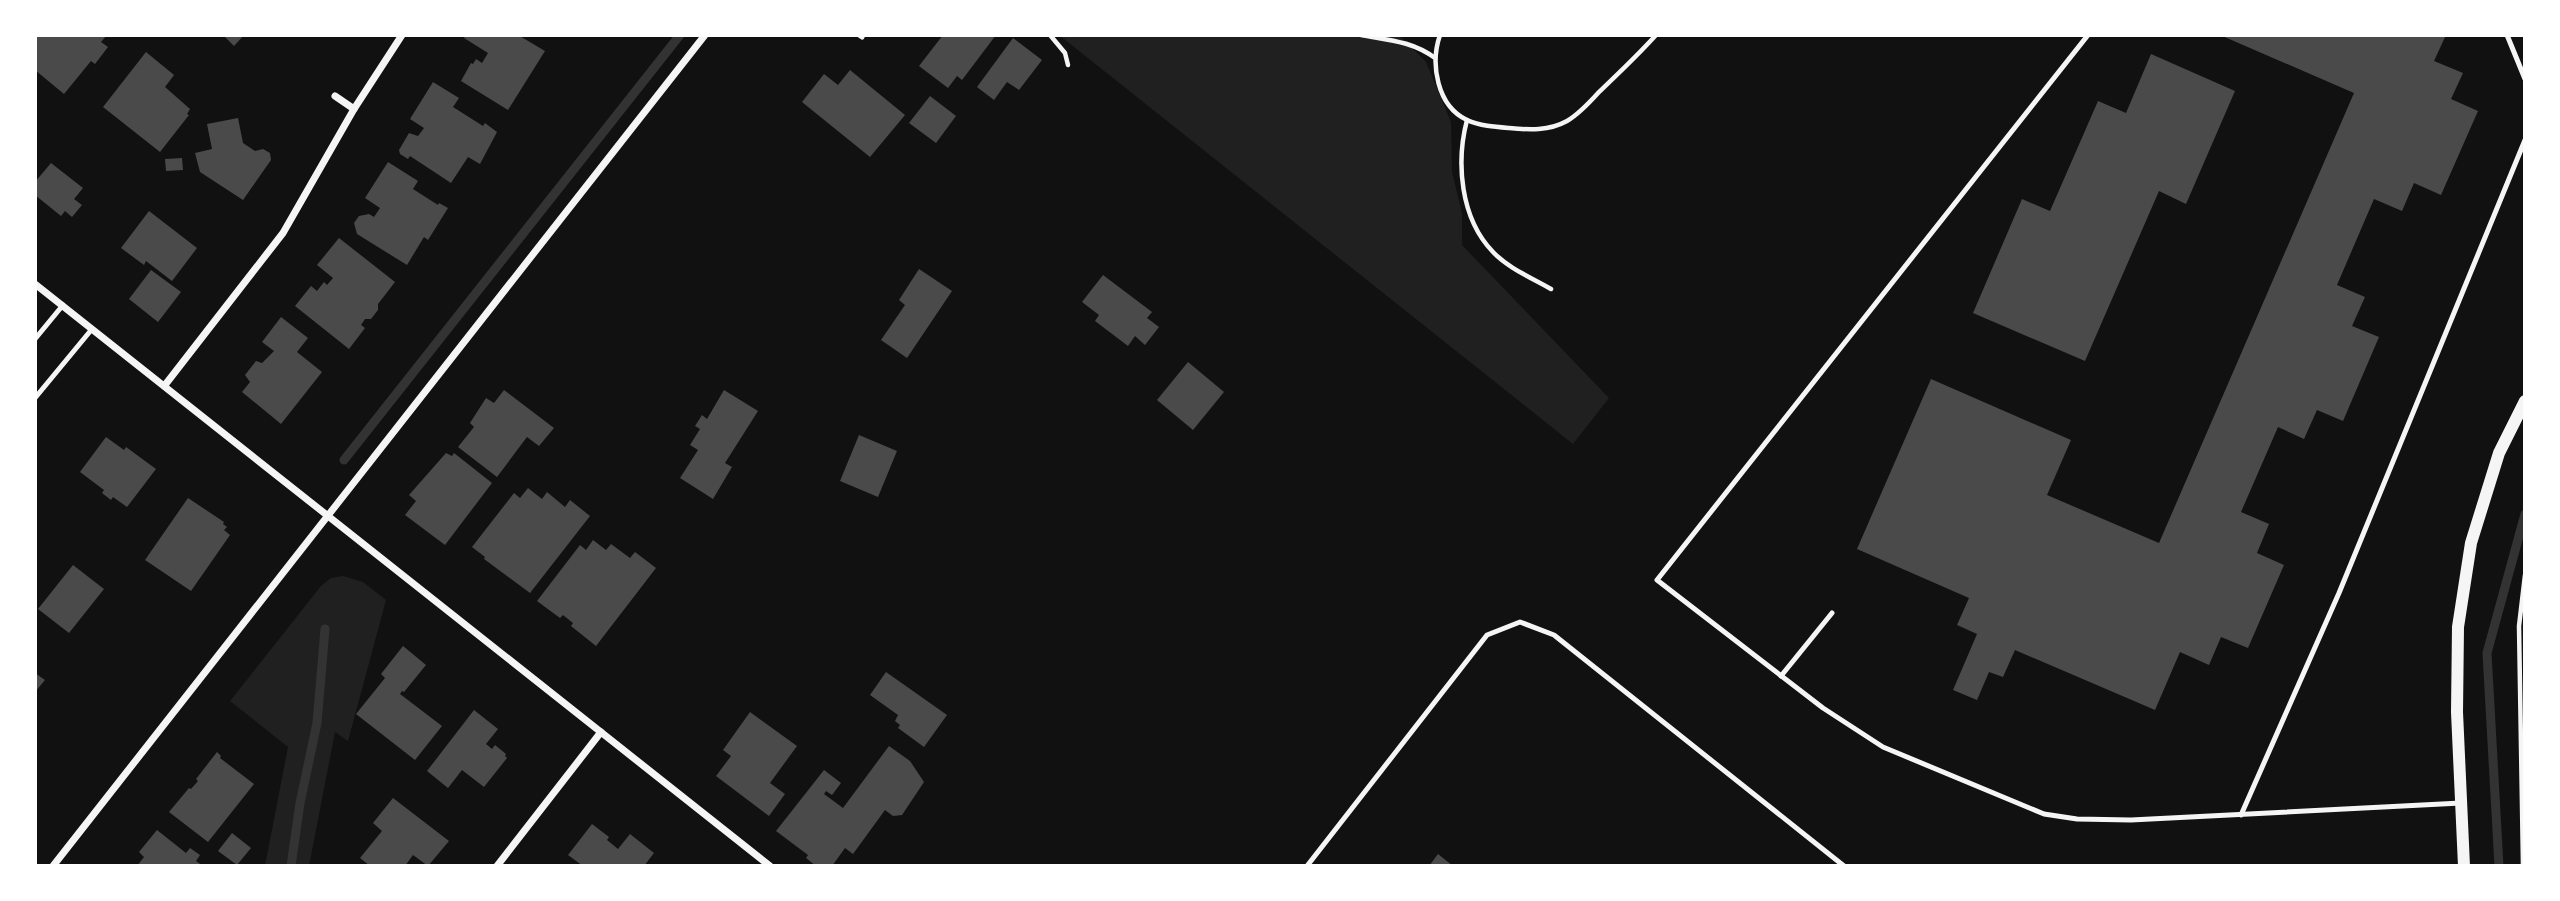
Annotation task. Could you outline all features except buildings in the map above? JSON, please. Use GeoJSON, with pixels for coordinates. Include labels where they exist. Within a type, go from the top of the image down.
{"type":"FeatureCollection","features":[{"type":"Feature","properties":{"kind":"street"},"geometry":{"type":"LineString","coordinates":[[165,385],[283,233],[354,109],[402,35]]}},
{"type":"Feature","properties":{"kind":"street"},"geometry":{"type":"LineString","coordinates":[[53,866],[705,35]]}},
{"type":"Feature","properties":{"kind":"street"},"geometry":{"type":"LineString","coordinates":[[335,96],[354,109]]}},
{"type":"Feature","properties":{"kind":"street"},"geometry":{"type":"LineString","coordinates":[[35,284],[770,866]]}},
{"type":"Feature","properties":{"kind":"street"},"geometry":{"type":"LineString","coordinates":[[2464,866],[2457,712],[2458,627],[2471,543],[2499,453],[2525,401]]}},
{"type":"Feature","properties":{"kind":"street"},"geometry":{"type":"LineString","coordinates":[[497,866],[601,732]]}},
{"type":"Feature","properties":{"kind":"lane"},"geometry":{"type":"LineString","coordinates":[[2088,35],[1657,580],[1823,708],[1883,747],[2044,814],[2077,819],[2131,820],[2461,803]]}},
{"type":"Feature","properties":{"kind":"lane"},"geometry":{"type":"LineString","coordinates":[[2507,35],[2524,76]]}},
{"type":"Feature","properties":{"kind":"lane"},"geometry":{"type":"LineString","coordinates":[[2241,815],[2339,593],[2525,140]]}},
{"type":"Feature","properties":{"kind":"lane"},"geometry":{"type":"LineString","coordinates":[[35,340],[62,305]]}},
{"type":"Feature","properties":{"kind":"lane"},"geometry":{"type":"LineString","coordinates":[[35,398],[92,329]]}},
{"type":"Feature","properties":{"kind":"lane"},"geometry":{"type":"LineString","coordinates":[[1781,676],[1832,613]]}},
{"type":"Feature","properties":{"kind":"lane"},"geometry":{"type":"LineString","coordinates":[[1307,866],[1487,635],[1520,622],[1554,635],[1844,866]]}},
{"type":"Feature","properties":{"kind":"path"},"geometry":{"type":"LineString","coordinates":[[1050,35],[1065,53],[1068,65]]}},
{"type":"Feature","properties":{"kind":"path"},"geometry":{"type":"LineString","coordinates":[[1361,35],[1404,41],[1435,58]]}},
{"type":"Feature","properties":{"kind":"path"},"geometry":{"type":"LineString","coordinates":[[1440,35],[1435,58],[1440,88],[1448,105],[1467,120],[1525,129],[1548,128],[1568,120],[1656,35]]}},
{"type":"Feature","properties":{"kind":"path"},"geometry":{"type":"LineString","coordinates":[[1467,120],[1461,162],[1469,214],[1492,251],[1506,263],[1551,289]]}},
{"type":"Feature","properties":{"kind":"path"},"geometry":{"type":"LineString","coordinates":[[2523,866],[2519,626],[2525,575]]}},
{"type":"Feature","properties":{"kind":"shaded area"},"geometry":{"type":"Polygon","coordinates":[[[1059,35],[1399,35],[1426,62],[1451,122],[1452,172],[1462,213],[1462,245],[1609,398],[1573,444],[1059,35]]]}},
{"type":"Feature","properties":{"kind":"shaded area"},"geometry":{"type":"Polygon","coordinates":[[[343,576],[363,582],[386,600],[348,741],[335,732],[309,866],[265,866],[288,747],[230,701],[321,586],[331,578],[343,576]]]}},
{"type":"Feature","properties":{"kind":"waterway"},"geometry":{"type":"LineString","coordinates":[[344,460],[680,35]]}},
{"type":"Feature","properties":{"kind":"waterway"},"geometry":{"type":"LineString","coordinates":[[2499,866],[2487,653],[2525,514]]}},
{"type":"Feature","properties":{"kind":"waterway"},"geometry":{"type":"LineString","coordinates":[[291,866],[300,803],[317,723],[325,629]]}}]}
